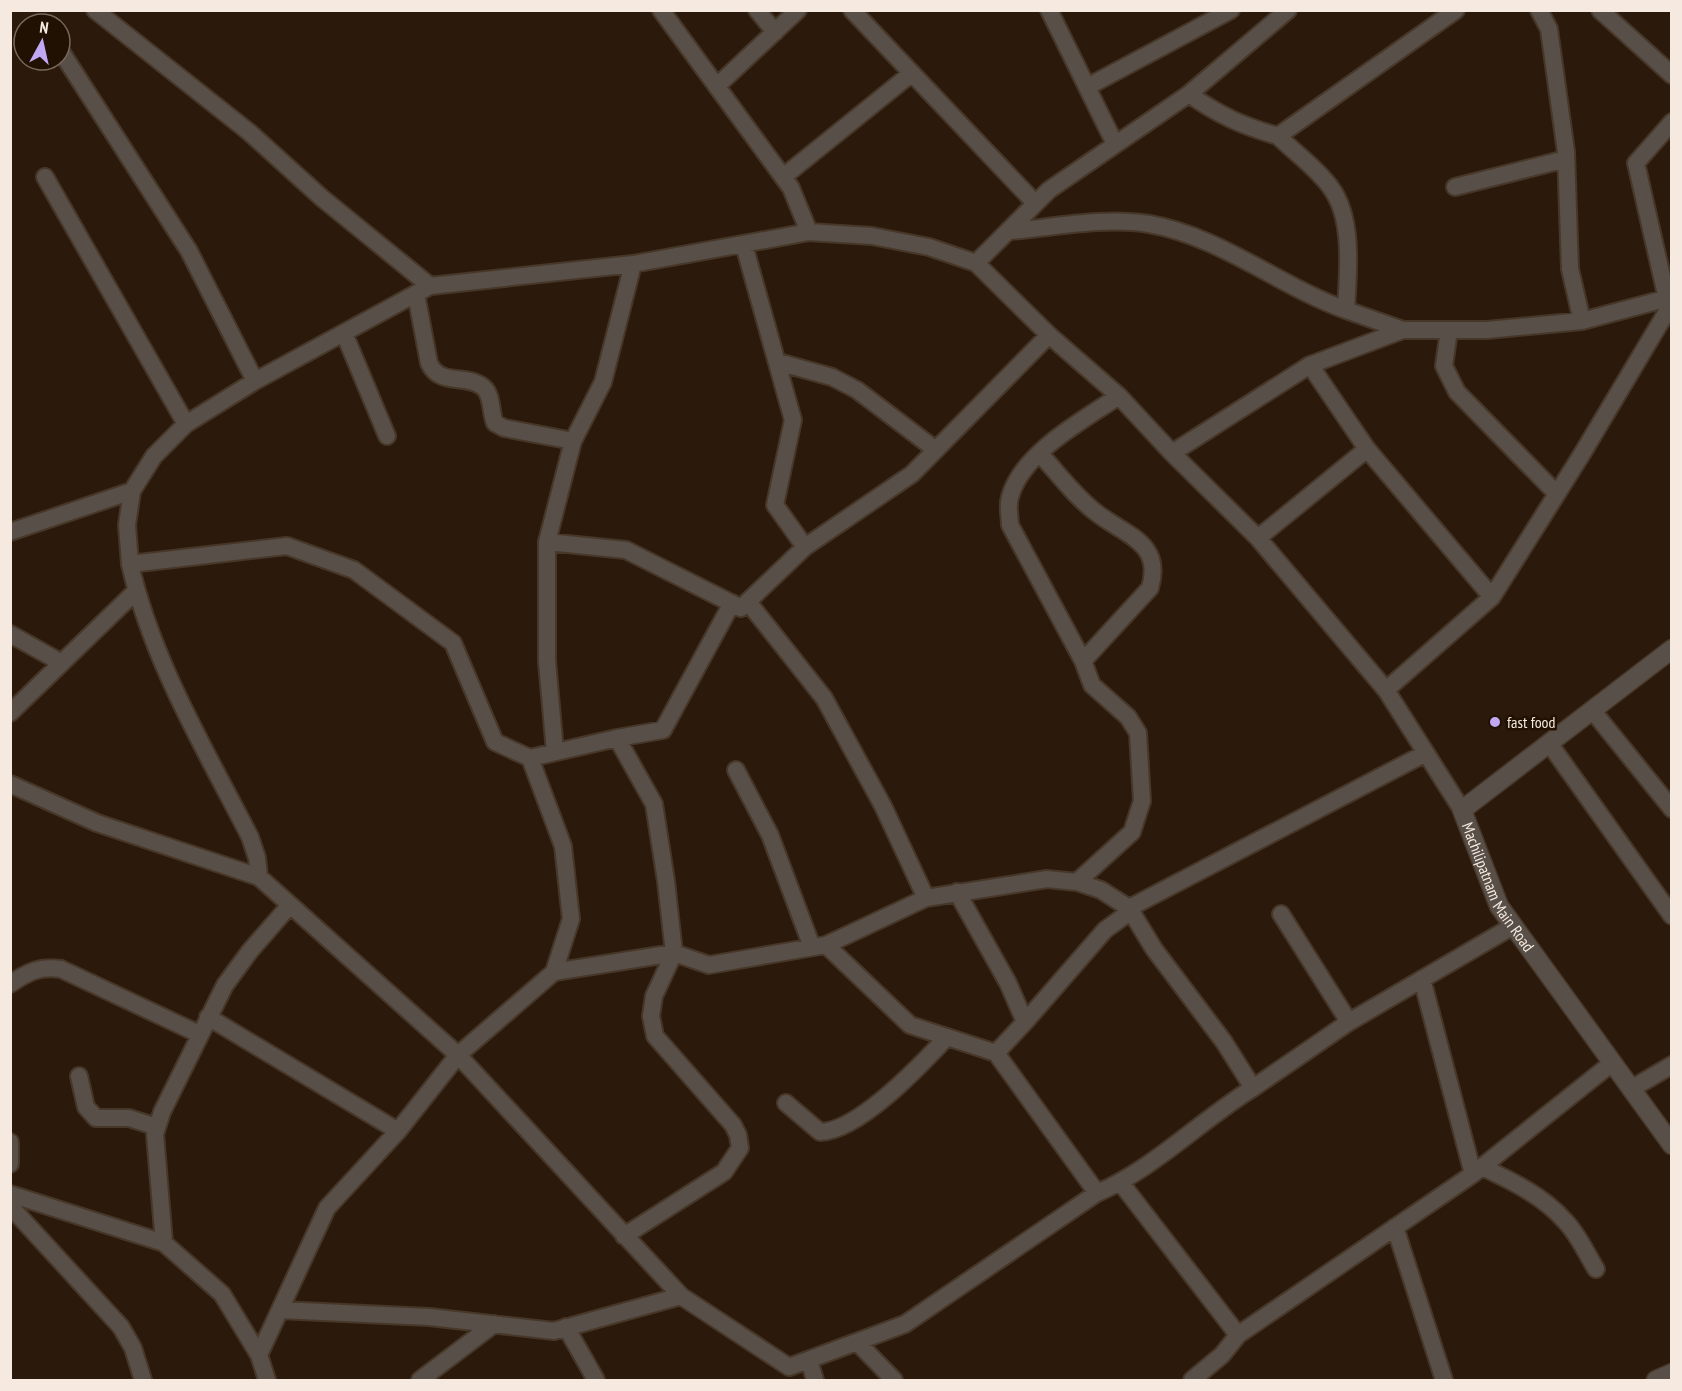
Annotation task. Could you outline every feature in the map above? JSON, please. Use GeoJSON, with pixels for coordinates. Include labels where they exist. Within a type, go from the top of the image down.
{"type":"FeatureCollection","features":[{"type":"Feature","properties":{"kind":"street"},"geometry":{"type":"LineString","coordinates":[[95,10],[249,132],[423,290],[429,363],[433,373],[483,387],[488,394],[495,423],[504,428],[573,441]]}},
{"type":"Feature","properties":{"kind":"street"},"geometry":{"type":"LineString","coordinates":[[662,10],[783,177],[800,206],[809,232]]}},
{"type":"Feature","properties":{"kind":"street"},"geometry":{"type":"LineString","coordinates":[[757,10],[775,32]]}},
{"type":"Feature","properties":{"kind":"street"},"geometry":{"type":"LineString","coordinates":[[717,86],[798,10]]}},
{"type":"Feature","properties":{"kind":"street"},"geometry":{"type":"LineString","coordinates":[[852,10],[1035,203]]}},
{"type":"Feature","properties":{"kind":"street"},"geometry":{"type":"LineString","coordinates":[[1049,10],[1115,144]]}},
{"type":"Feature","properties":{"kind":"street"},"geometry":{"type":"LineString","coordinates":[[1087,87],[1232,10]]}},
{"type":"Feature","properties":{"kind":"street"},"geometry":{"type":"LineString","coordinates":[[976,263],[1011,231],[1049,190],[1189,94],[1288,10]]}},
{"type":"Feature","properties":{"kind":"street"},"geometry":{"type":"LineString","coordinates":[[1278,136],[1456,10]]}},
{"type":"Feature","properties":{"kind":"street"},"geometry":{"type":"LineString","coordinates":[[1539,10],[1549,29],[1566,159],[1570,268],[1582,321]]}},
{"type":"Feature","properties":{"kind":"street"},"geometry":{"type":"LineString","coordinates":[[1600,10],[1671,75]]}},
{"type":"Feature","properties":{"kind":"street"},"geometry":{"type":"LineString","coordinates":[[72,69],[189,251],[255,381]]}},
{"type":"Feature","properties":{"kind":"street"},"geometry":{"type":"LineString","coordinates":[[783,177],[912,73]]}},
{"type":"Feature","properties":{"kind":"street"},"geometry":{"type":"LineString","coordinates":[[1189,94],[1219,116],[1244,127],[1278,136],[1331,188],[1341,210],[1349,254],[1346,310]]}},
{"type":"Feature","properties":{"kind":"street"},"geometry":{"type":"LineString","coordinates":[[1386,690],[1492,597],[1557,494],[1670,300],[1636,163],[1671,122]]}},
{"type":"Feature","properties":{"kind":"street"},"geometry":{"type":"LineString","coordinates":[[1455,187],[1566,159]]}},
{"type":"Feature","properties":{"kind":"street"},"geometry":{"type":"LineString","coordinates":[[45,177],[186,424]]}},
{"type":"Feature","properties":{"kind":"street"},"geometry":{"type":"LineString","coordinates":[[1011,231],[1104,223],[1148,224],[1188,235],[1258,267],[1314,298],[1403,330],[1487,330],[1582,321],[1670,300]]}},
{"type":"Feature","properties":{"kind":"street"},"geometry":{"type":"LineString","coordinates":[[259,877],[257,858],[250,837],[170,681],[136,591],[130,564],[127,525],[132,491],[154,456],[186,424],[255,381],[423,290],[633,264],[809,232],[872,236],[929,247],[976,263],[1049,335],[1119,396],[1172,453],[1258,538],[1386,690],[1462,810]]}},
{"type":"Feature","properties":{"kind":"street"},"geometry":{"type":"LineString","coordinates":[[744,245],[793,420],[775,505],[805,547]]}},
{"type":"Feature","properties":{"kind":"street"},"geometry":{"type":"LineString","coordinates":[[555,752],[547,661],[547,542],[573,441],[603,382],[633,264]]}},
{"type":"Feature","properties":{"kind":"street"},"geometry":{"type":"LineString","coordinates":[[1172,453],[1310,365],[1403,330]]}},
{"type":"Feature","properties":{"kind":"street"},"geometry":{"type":"LineString","coordinates":[[1449,330],[1444,366],[1457,392],[1557,494]]}},
{"type":"Feature","properties":{"kind":"street"},"geometry":{"type":"LineString","coordinates":[[344,333],[387,436]]}},
{"type":"Feature","properties":{"kind":"street"},"geometry":{"type":"LineString","coordinates":[[130,564],[287,546],[354,570],[453,644],[495,742],[530,758],[663,730],[740,602],[805,547],[912,474],[1049,335]]}},
{"type":"Feature","properties":{"kind":"street"},"geometry":{"type":"LineString","coordinates":[[778,362],[832,377],[857,390],[936,450]]}},
{"type":"Feature","properties":{"kind":"street"},"geometry":{"type":"LineString","coordinates":[[1310,365],[1367,448],[1492,597]]}},
{"type":"Feature","properties":{"kind":"street"},"geometry":{"type":"LineString","coordinates":[[1077,882],[1132,832],[1143,801],[1138,733],[1128,717],[1092,685],[1083,662],[1010,525],[1009,500],[1016,480],[1025,467],[1068,430],[1119,396]]}},
{"type":"Feature","properties":{"kind":"street"},"geometry":{"type":"LineString","coordinates":[[1258,538],[1367,448]]}},
{"type":"Feature","properties":{"kind":"street"},"geometry":{"type":"LineString","coordinates":[[1041,453],[1097,514],[1129,531],[1153,560],[1154,574],[1150,588],[1083,662]]}},
{"type":"Feature","properties":{"kind":"street"},"geometry":{"type":"LineString","coordinates":[[11,532],[132,491]]}},
{"type":"Feature","properties":{"kind":"street"},"geometry":{"type":"LineString","coordinates":[[547,542],[626,550],[740,602],[824,698],[883,806],[926,898]]}},
{"type":"Feature","properties":{"kind":"street"},"geometry":{"type":"LineString","coordinates":[[10,713],[136,591]]}},
{"type":"Feature","properties":{"kind":"street"},"geometry":{"type":"LineString","coordinates":[[10,634],[62,663]]}},
{"type":"Feature","properties":{"kind":"street","name":"Machilipatnam Main Road"},"geometry":{"type":"LineString","coordinates":[[1671,649],[1462,810],[1499,906],[1671,1145]]}},
{"type":"Feature","properties":{"kind":"street"},"geometry":{"type":"LineString","coordinates":[[1592,710],[1671,809]]}},
{"type":"Feature","properties":{"kind":"street"},"geometry":{"type":"LineString","coordinates":[[617,738],[654,804],[666,881],[674,953],[654,996],[651,1016],[655,1036],[733,1125],[738,1135],[740,1148],[723,1172],[624,1236]]}},
{"type":"Feature","properties":{"kind":"street"},"geometry":{"type":"LineString","coordinates":[[1549,743],[1671,916]]}},
{"type":"Feature","properties":{"kind":"street"},"geometry":{"type":"LineString","coordinates":[[996,1053],[1105,930],[1130,910],[1426,753]]}},
{"type":"Feature","properties":{"kind":"street"},"geometry":{"type":"LineString","coordinates":[[259,1355],[327,1208],[398,1131],[458,1055],[554,972],[571,919],[563,846],[530,758]]}},
{"type":"Feature","properties":{"kind":"street"},"geometry":{"type":"LineString","coordinates":[[736,770],[770,835],[819,946],[910,1025],[996,1053],[1097,1193]]}},
{"type":"Feature","properties":{"kind":"street"},"geometry":{"type":"LineString","coordinates":[[10,784],[97,823],[259,877],[458,1055],[681,1296],[789,1367],[905,1324],[1097,1193],[1121,1183],[1218,1110],[1349,1022],[1513,926]]}},
{"type":"Feature","properties":{"kind":"street"},"geometry":{"type":"LineString","coordinates":[[554,972],[674,953],[709,965],[819,946],[926,898],[1047,879],[1077,882],[1101,890],[1130,910],[1154,949],[1224,1042],[1253,1088]]}},
{"type":"Feature","properties":{"kind":"street"},"geometry":{"type":"LineString","coordinates":[[957,892],[1008,983],[1025,1022]]}},
{"type":"Feature","properties":{"kind":"street"},"geometry":{"type":"LineString","coordinates":[[164,1243],[155,1134],[199,1034],[225,985],[290,904]]}},
{"type":"Feature","properties":{"kind":"street"},"geometry":{"type":"LineString","coordinates":[[1281,914],[1349,1022]]}},
{"type":"Feature","properties":{"kind":"street"},"geometry":{"type":"LineString","coordinates":[[10,984],[30,970],[45,967],[61,969],[199,1034]]}},
{"type":"Feature","properties":{"kind":"street"},"geometry":{"type":"LineString","coordinates":[[1422,979],[1478,1170]]}},
{"type":"Feature","properties":{"kind":"street"},"geometry":{"type":"LineString","coordinates":[[208,1017],[398,1131]]}},
{"type":"Feature","properties":{"kind":"street"},"geometry":{"type":"LineString","coordinates":[[786,1103],[820,1132],[833,1132],[845,1126],[912,1076],[947,1037]]}},
{"type":"Feature","properties":{"kind":"street"},"geometry":{"type":"LineString","coordinates":[[1192,1380],[1222,1355],[1238,1335],[1478,1170],[1612,1063]]}},
{"type":"Feature","properties":{"kind":"street"},"geometry":{"type":"LineString","coordinates":[[1631,1089],[1671,1065]]}},
{"type":"Feature","properties":{"kind":"street"},"geometry":{"type":"LineString","coordinates":[[79,1076],[86,1107],[96,1118],[129,1118],[158,1126]]}},
{"type":"Feature","properties":{"kind":"street"},"geometry":{"type":"LineString","coordinates":[[10,1142],[10,1164]]}},
{"type":"Feature","properties":{"kind":"street"},"geometry":{"type":"LineString","coordinates":[[1478,1170],[1521,1186],[1546,1203],[1566,1222],[1596,1269]]}},
{"type":"Feature","properties":{"kind":"street"},"geometry":{"type":"LineString","coordinates":[[1121,1183],[1238,1335]]}},
{"type":"Feature","properties":{"kind":"street"},"geometry":{"type":"LineString","coordinates":[[10,1194],[164,1243],[222,1294],[259,1355],[267,1380]]}},
{"type":"Feature","properties":{"kind":"street"},"geometry":{"type":"LineString","coordinates":[[10,1206],[121,1327],[133,1348],[143,1380]]}},
{"type":"Feature","properties":{"kind":"street"},"geometry":{"type":"LineString","coordinates":[[1395,1227],[1444,1380]]}},
{"type":"Feature","properties":{"kind":"street"},"geometry":{"type":"LineString","coordinates":[[280,1310],[429,1317],[554,1331],[681,1296]]}},
{"type":"Feature","properties":{"kind":"street"},"geometry":{"type":"LineString","coordinates":[[420,1380],[494,1324]]}},
{"type":"Feature","properties":{"kind":"street"},"geometry":{"type":"LineString","coordinates":[[566,1328],[596,1380]]}},
{"type":"Feature","properties":{"kind":"street"},"geometry":{"type":"LineString","coordinates":[[857,1342],[894,1380]]}},
{"type":"Feature","properties":{"kind":"street"},"geometry":{"type":"LineString","coordinates":[[809,1360],[815,1380]]}},
{"type":"Feature","properties":{"kind":"street"},"geometry":{"type":"LineString","coordinates":[[1656,1380],[1671,1373]]}},
{"type":"Feature","properties":{"kind":"place","name":"fast food"},"geometry":{"type":"Point","coordinates":[1495,722]}}]}
